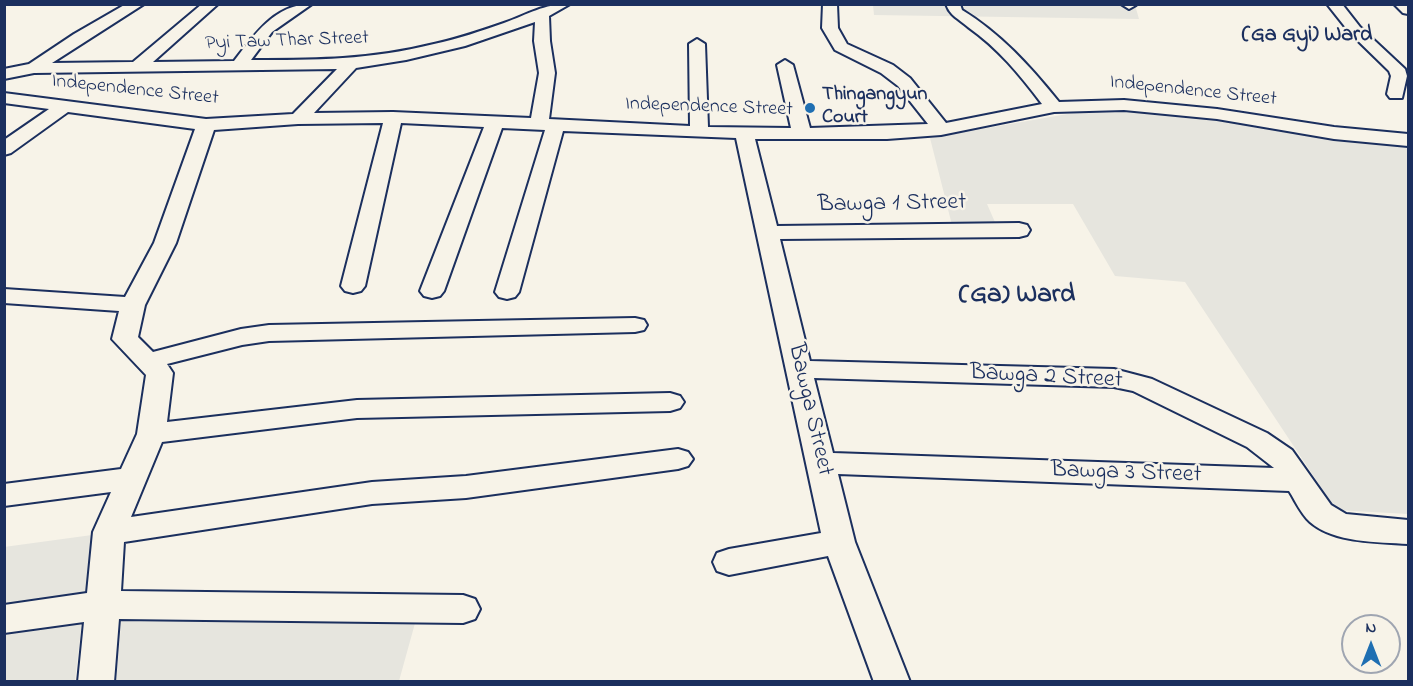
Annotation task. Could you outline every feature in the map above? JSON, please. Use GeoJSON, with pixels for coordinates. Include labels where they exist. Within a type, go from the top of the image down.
{"type":"FeatureCollection","features":[{"type":"Feature","properties":{"kind":"street"},"geometry":{"type":"LineString","coordinates":[[34,68],[79,37],[137,4]]}},
{"type":"Feature","properties":{"kind":"street"},"geometry":{"type":"LineString","coordinates":[[138,66],[211,4]]}},
{"type":"Feature","properties":{"kind":"street"},"geometry":{"type":"LineString","coordinates":[[239,65],[267,29],[305,4]]}},
{"type":"Feature","properties":{"kind":"street","name":"Pyi Taw Thar Street"},"geometry":{"type":"LineString","coordinates":[[4,74],[34,68],[351,64],[384,60],[439,49],[542,14],[563,4]]}},
{"type":"Feature","properties":{"kind":"street"},"geometry":{"type":"LineString","coordinates":[[830,4],[830,28],[841,47],[887,69],[904,82],[941,129]]}},
{"type":"Feature","properties":{"kind":"street"},"geometry":{"type":"LineString","coordinates":[[953,4],[956,12],[971,21],[1012,55],[1054,107]]}},
{"type":"Feature","properties":{"kind":"street"},"geometry":{"type":"LineString","coordinates":[[1334,4],[1355,30],[1397,69],[1399,76],[1396,94]]}},
{"type":"Feature","properties":{"kind":"street"},"geometry":{"type":"LineString","coordinates":[[1401,4],[1408,10]]}},
{"type":"Feature","properties":{"kind":"street"},"geometry":{"type":"LineString","coordinates":[[507,292],[548,124],[542,14]]}},
{"type":"Feature","properties":{"kind":"street"},"geometry":{"type":"LineString","coordinates":[[697,44],[699,132]]}},
{"type":"Feature","properties":{"kind":"street"},"geometry":{"type":"LineString","coordinates":[[298,119],[351,64]]}},
{"type":"Feature","properties":{"kind":"street"},"geometry":{"type":"LineString","coordinates":[[785,65],[802,134]]}},
{"type":"Feature","properties":{"kind":"street","name":"Independence Street"},"geometry":{"type":"LineString","coordinates":[[4,98],[206,124],[393,117],[699,132],[802,134],[887,133],[941,129],[1054,107],[1124,105],[1217,114],[1334,133],[1408,140]]}},
{"type":"Feature","properties":{"kind":"street"},"geometry":{"type":"LineString","coordinates":[[4,149],[65,106]]}},
{"type":"Feature","properties":{"kind":"street"},"geometry":{"type":"LineString","coordinates":[[353,286],[393,117]]}},
{"type":"Feature","properties":{"kind":"street"},"geometry":{"type":"LineString","coordinates":[[432,291],[495,122]]}},
{"type":"Feature","properties":{"kind":"street"},"geometry":{"type":"LineString","coordinates":[[96,681],[109,532],[151,434],[160,373],[125,339],[134,305],[165,243],[206,124]]}},
{"type":"Feature","properties":{"kind":"street","name":"Bawga Street"},"geometry":{"type":"LineString","coordinates":[[744,133],[839,542],[892,681]]}},
{"type":"Feature","properties":{"kind":"street","name":"Bawga 1 Street"},"geometry":{"type":"LineString","coordinates":[[767,233],[1018,230]]}},
{"type":"Feature","properties":{"kind":"street"},"geometry":{"type":"LineString","coordinates":[[4,296],[134,305]]}},
{"type":"Feature","properties":{"kind":"street"},"geometry":{"type":"LineString","coordinates":[[148,360],[241,337],[270,333],[635,325]]}},
{"type":"Feature","properties":{"kind":"street","name":"Bawga 2 Street"},"geometry":{"type":"LineString","coordinates":[[799,369],[1114,378],[1142,385],[1257,440],[1282,457],[1298,480]]}},
{"type":"Feature","properties":{"kind":"street"},"geometry":{"type":"LineString","coordinates":[[151,434],[357,409],[670,402]]}},
{"type":"Feature","properties":{"kind":"street"},"geometry":{"type":"LineString","coordinates":[[109,532],[372,494],[466,487],[678,459]]}},
{"type":"Feature","properties":{"kind":"street","name":"Bawga 3 Street"},"geometry":{"type":"LineString","coordinates":[[822,463],[1298,480]]}},
{"type":"Feature","properties":{"kind":"street"},"geometry":{"type":"LineString","coordinates":[[4,495],[132,478]]}},
{"type":"Feature","properties":{"kind":"street"},"geometry":{"type":"LineString","coordinates":[[1298,480],[1320,513],[1340,525],[1408,532]]}},
{"type":"Feature","properties":{"kind":"street"},"geometry":{"type":"LineString","coordinates":[[729,562],[839,542]]}},
{"type":"Feature","properties":{"kind":"street"},"geometry":{"type":"LineString","coordinates":[[4,619],[102,605],[463,609]]}},
{"type":"Feature","properties":{"kind":"shaded area"},"geometry":{"type":"Polygon","coordinates":[[[873,5],[1135,5],[1139,19],[874,15],[873,5]]]}},
{"type":"Feature","properties":{"kind":"shaded area"},"geometry":{"type":"Polygon","coordinates":[[[1128,111],[1222,120],[1337,139],[1408,146],[1408,514],[1336,510],[1185,282],[1115,276],[1073,204],[987,204],[998,229],[953,229],[930,138],[1079,112],[1128,111]]]}},
{"type":"Feature","properties":{"kind":"shaded area"},"geometry":{"type":"Polygon","coordinates":[[[92,535],[75,681],[5,681],[4,547],[92,535]]]}},
{"type":"Feature","properties":{"kind":"shaded area"},"geometry":{"type":"Polygon","coordinates":[[[122,613],[417,616],[399,681],[116,682],[122,613]]]}},
{"type":"Feature","properties":{"kind":"place","name":"Thingangyun Court"},"geometry":{"type":"Point","coordinates":[810,108]}},
{"type":"Feature","properties":{"kind":"district","name":"(Ga Gyi) Ward"},"geometry":{"type":"Point","coordinates":[1307,36]}},
{"type":"Feature","properties":{"kind":"district","name":"(Ga) Ward"},"geometry":{"type":"Point","coordinates":[1017,297]}}]}
